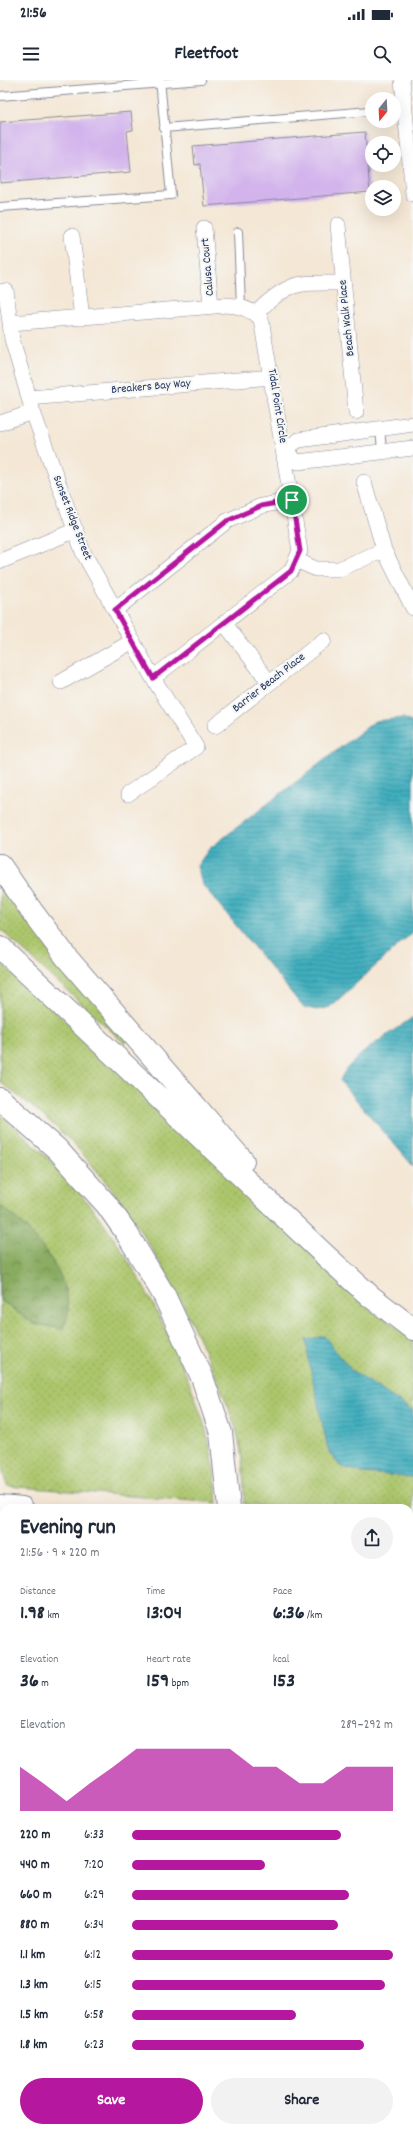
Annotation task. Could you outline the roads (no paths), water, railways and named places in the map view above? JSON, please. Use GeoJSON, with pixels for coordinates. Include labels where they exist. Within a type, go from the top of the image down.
{"type":"FeatureCollection","features":[{"type":"Feature","properties":{"kind":"highway"},"geometry":{"type":"LineString","coordinates":[[0,865],[32,913],[68,958],[328,1258]]}},
{"type":"Feature","properties":{"kind":"highway"},"geometry":{"type":"LineString","coordinates":[[0,947],[328,1258],[370,1296],[413,1329]]}},
{"type":"Feature","properties":{"kind":"highway"},"geometry":{"type":"LineString","coordinates":[[0,1099],[57,1149],[107,1205],[126,1232],[164,1295],[202,1377],[221,1433],[229,1504]]}},
{"type":"Feature","properties":{"kind":"street"},"geometry":{"type":"LineString","coordinates":[[402,80],[413,194]]}},
{"type":"Feature","properties":{"kind":"street","name":"Beach Walk Place"},"geometry":{"type":"LineString","coordinates":[[338,225],[356,412]]}},
{"type":"Feature","properties":{"kind":"street","name":"Calusa Court"},"geometry":{"type":"LineString","coordinates":[[204,228],[211,306]]}},
{"type":"Feature","properties":{"kind":"street"},"geometry":{"type":"LineString","coordinates":[[72,236],[82,318]]}},
{"type":"Feature","properties":{"kind":"street"},"geometry":{"type":"LineString","coordinates":[[11,323],[227,305],[241,306],[256,313],[278,292],[289,286],[306,283],[343,283]]}},
{"type":"Feature","properties":{"kind":"street","name":"Sunset Ridge Street"},"geometry":{"type":"LineString","coordinates":[[3,292],[11,323],[12,339],[33,412],[83,552],[153,678],[196,747],[128,794]]}},
{"type":"Feature","properties":{"kind":"street","name":"Tidal Point Circle"},"geometry":{"type":"LineString","coordinates":[[153,678],[225,624],[291,571],[300,551],[272,377],[261,319],[256,313]]}},
{"type":"Feature","properties":{"kind":"street","name":"Breakers Bay Way"},"geometry":{"type":"LineString","coordinates":[[29,398],[272,377]]}},
{"type":"Feature","properties":{"kind":"street"},"geometry":{"type":"LineString","coordinates":[[0,423],[33,412]]}},
{"type":"Feature","properties":{"kind":"street"},"geometry":{"type":"LineString","coordinates":[[413,424],[299,440],[284,450],[298,462],[413,448]]}},
{"type":"Feature","properties":{"kind":"street"},"geometry":{"type":"LineString","coordinates":[[364,482],[384,550],[413,608]]}},
{"type":"Feature","properties":{"kind":"street"},"geometry":{"type":"LineString","coordinates":[[115,610],[227,521],[261,506],[292,500]]}},
{"type":"Feature","properties":{"kind":"street"},"geometry":{"type":"LineString","coordinates":[[1,561],[76,530]]}},
{"type":"Feature","properties":{"kind":"street"},"geometry":{"type":"LineString","coordinates":[[296,560],[316,569],[339,569],[384,550]]}},
{"type":"Feature","properties":{"kind":"street"},"geometry":{"type":"LineString","coordinates":[[225,624],[269,682]]}},
{"type":"Feature","properties":{"kind":"street","name":"Barrier Beach Place"},"geometry":{"type":"LineString","coordinates":[[215,726],[324,640]]}},
{"type":"Feature","properties":{"kind":"street"},"geometry":{"type":"LineString","coordinates":[[61,682],[133,641]]}},
{"type":"Feature","properties":{"kind":"lane"},"geometry":{"type":"LineString","coordinates":[[0,96],[160,82],[201,80]]}},
{"type":"Feature","properties":{"kind":"lane"},"geometry":{"type":"LineString","coordinates":[[0,207],[171,195],[160,82]]}},
{"type":"Feature","properties":{"kind":"lane"},"geometry":{"type":"LineString","coordinates":[[164,128],[365,111]]}},
{"type":"Feature","properties":{"kind":"lane"},"geometry":{"type":"LineString","coordinates":[[238,232],[241,306]]}},
{"type":"Feature","properties":{"kind":"lane"},"geometry":{"type":"LineString","coordinates":[[380,428],[382,451]]}},
{"type":"Feature","properties":{"kind":"water"},"geometry":{"type":"Polygon","coordinates":[[[403,718],[413,723],[413,932],[330,1007],[317,1010],[303,1007],[202,884],[197,866],[209,849],[375,721],[403,718]]]}},
{"type":"Feature","properties":{"kind":"water"},"geometry":{"type":"Polygon","coordinates":[[[413,1017],[413,1166],[340,1081],[344,1072],[361,1055],[413,1017]]]}},
{"type":"Feature","properties":{"kind":"water"},"geometry":{"type":"Polygon","coordinates":[[[324,1336],[351,1370],[413,1411],[413,1477],[364,1473],[340,1466],[328,1449],[309,1362],[306,1340],[324,1336]]]}}]}
